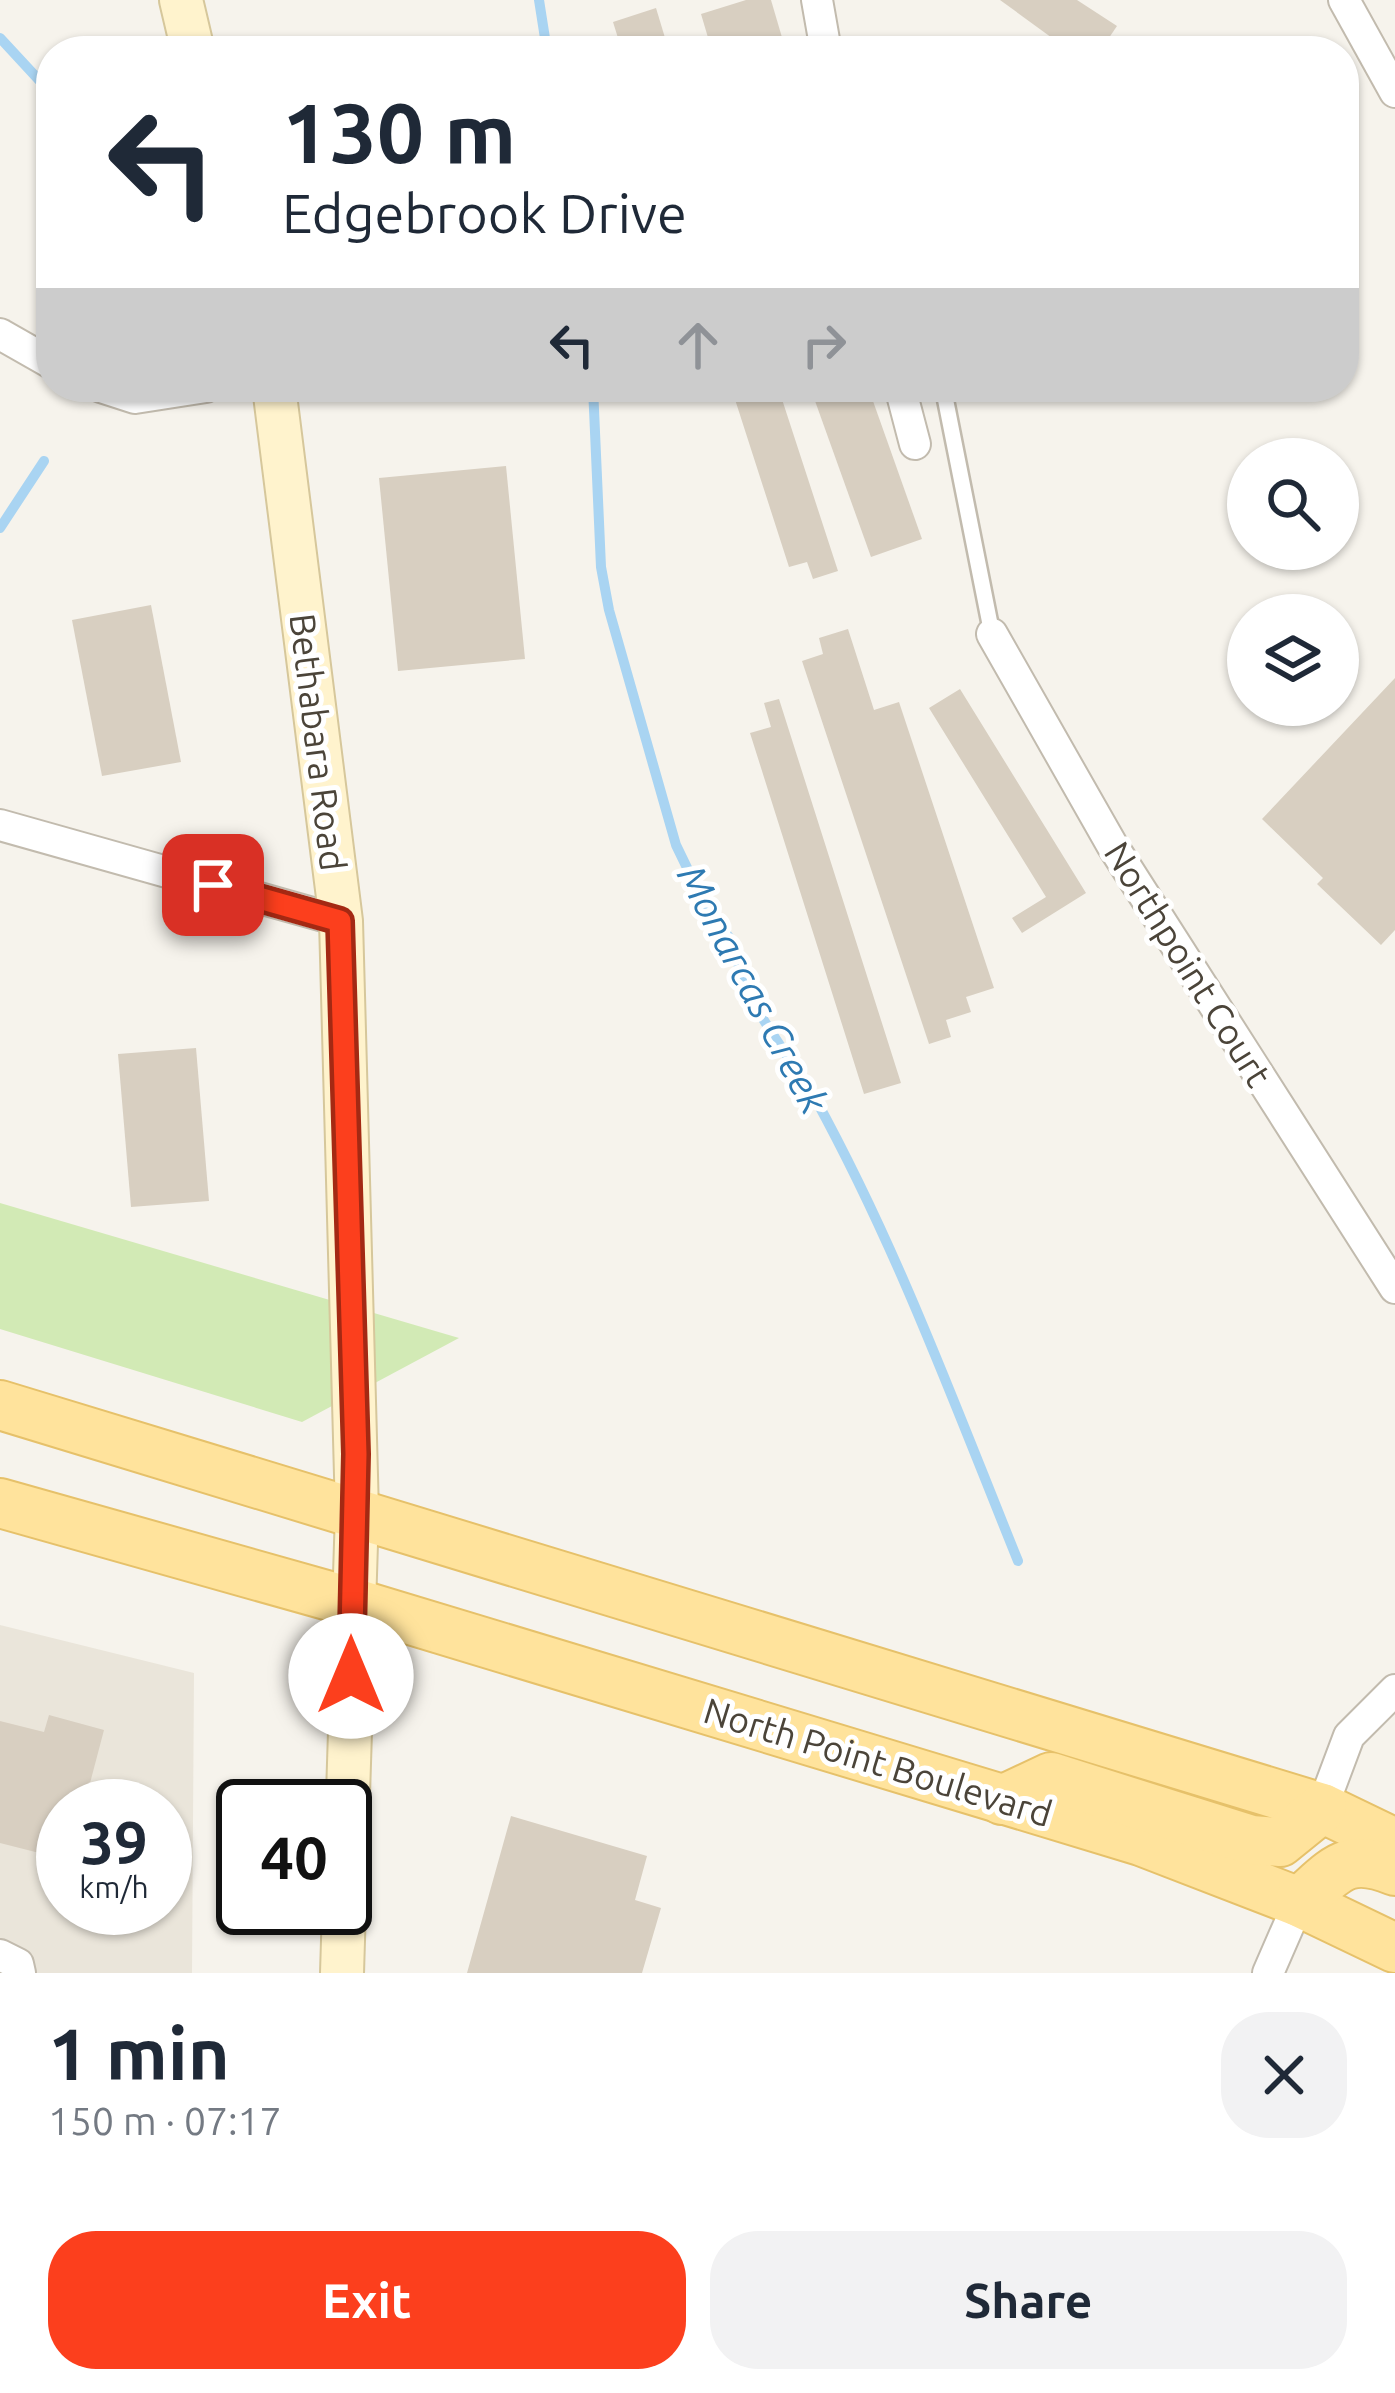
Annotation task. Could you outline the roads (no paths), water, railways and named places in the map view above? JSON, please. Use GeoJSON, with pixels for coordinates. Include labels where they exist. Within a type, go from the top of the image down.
{"type":"FeatureCollection","features":[{"type":"Feature","properties":{"kind":"main road"},"geometry":{"type":"LineString","coordinates":[[0,1406],[1322,1808],[1395,1843]]}},
{"type":"Feature","properties":{"kind":"main road","name":"North Point Boulevard"},"geometry":{"type":"LineString","coordinates":[[0,1503],[351,1602],[1141,1840],[1299,1902],[1395,1948]]}},
{"type":"Feature","properties":{"kind":"main road"},"geometry":{"type":"LineString","coordinates":[[1002,1801],[1051,1777],[1252,1840],[1280,1842],[1322,1808]]}},
{"type":"Feature","properties":{"kind":"main road"},"geometry":{"type":"LineString","coordinates":[[1299,1902],[1341,1866],[1365,1859],[1395,1871]]}},
{"type":"Feature","properties":{"kind":"street"},"geometry":{"type":"LineString","coordinates":[[181,0],[189,36]]}},
{"type":"Feature","properties":{"kind":"street"},"geometry":{"type":"LineString","coordinates":[[817,0],[823,36]]}},
{"type":"Feature","properties":{"kind":"street"},"geometry":{"type":"LineString","coordinates":[[1344,0],[1395,92]]}},
{"type":"Feature","properties":{"kind":"street"},"geometry":{"type":"LineString","coordinates":[[0,334],[36,354]]}},
{"type":"Feature","properties":{"kind":"street","name":"Bethabara Road"},"geometry":{"type":"LineString","coordinates":[[276,402],[340,921],[357,1512],[347,1779]]}},
{"type":"Feature","properties":{"kind":"street"},"geometry":{"type":"LineString","coordinates":[[904,402],[915,444]]}},
{"type":"Feature","properties":{"kind":"street","name":"Northpoint Court"},"geometry":{"type":"LineString","coordinates":[[992,634],[1112,845],[1395,1288]]}},
{"type":"Feature","properties":{"kind":"street"},"geometry":{"type":"LineString","coordinates":[[0,825],[340,921]]}},
{"type":"Feature","properties":{"kind":"street"},"geometry":{"type":"LineString","coordinates":[[1322,1808],[1349,1736],[1395,1690]]}},
{"type":"Feature","properties":{"kind":"street"},"geometry":{"type":"LineString","coordinates":[[1268,1973],[1299,1902]]}},
{"type":"Feature","properties":{"kind":"street"},"geometry":{"type":"LineString","coordinates":[[342,1973],[343,1935]]}},
{"type":"Feature","properties":{"kind":"street"},"geometry":{"type":"LineString","coordinates":[[0,1955],[18,1964],[20,1973]]}},
{"type":"Feature","properties":{"kind":"lane"},"geometry":{"type":"LineString","coordinates":[[947,402],[992,634]]}},
{"type":"Feature","properties":{"kind":"waterway","name":"Monarcas Creek"},"geometry":{"type":"LineString","coordinates":[[539,0],[545,36]]}},
{"type":"Feature","properties":{"kind":"waterway"},"geometry":{"type":"LineString","coordinates":[[0,38],[36,77]]}},
{"type":"Feature","properties":{"kind":"waterway","name":"Monarcas Creek"},"geometry":{"type":"LineString","coordinates":[[594,402],[601,567],[676,845],[706,907],[738,949],[738,964],[754,1004],[846,1156],[924,1328],[1018,1561]]}},
{"type":"Feature","properties":{"kind":"waterway"},"geometry":{"type":"LineString","coordinates":[[0,528],[44,461]]}}]}
